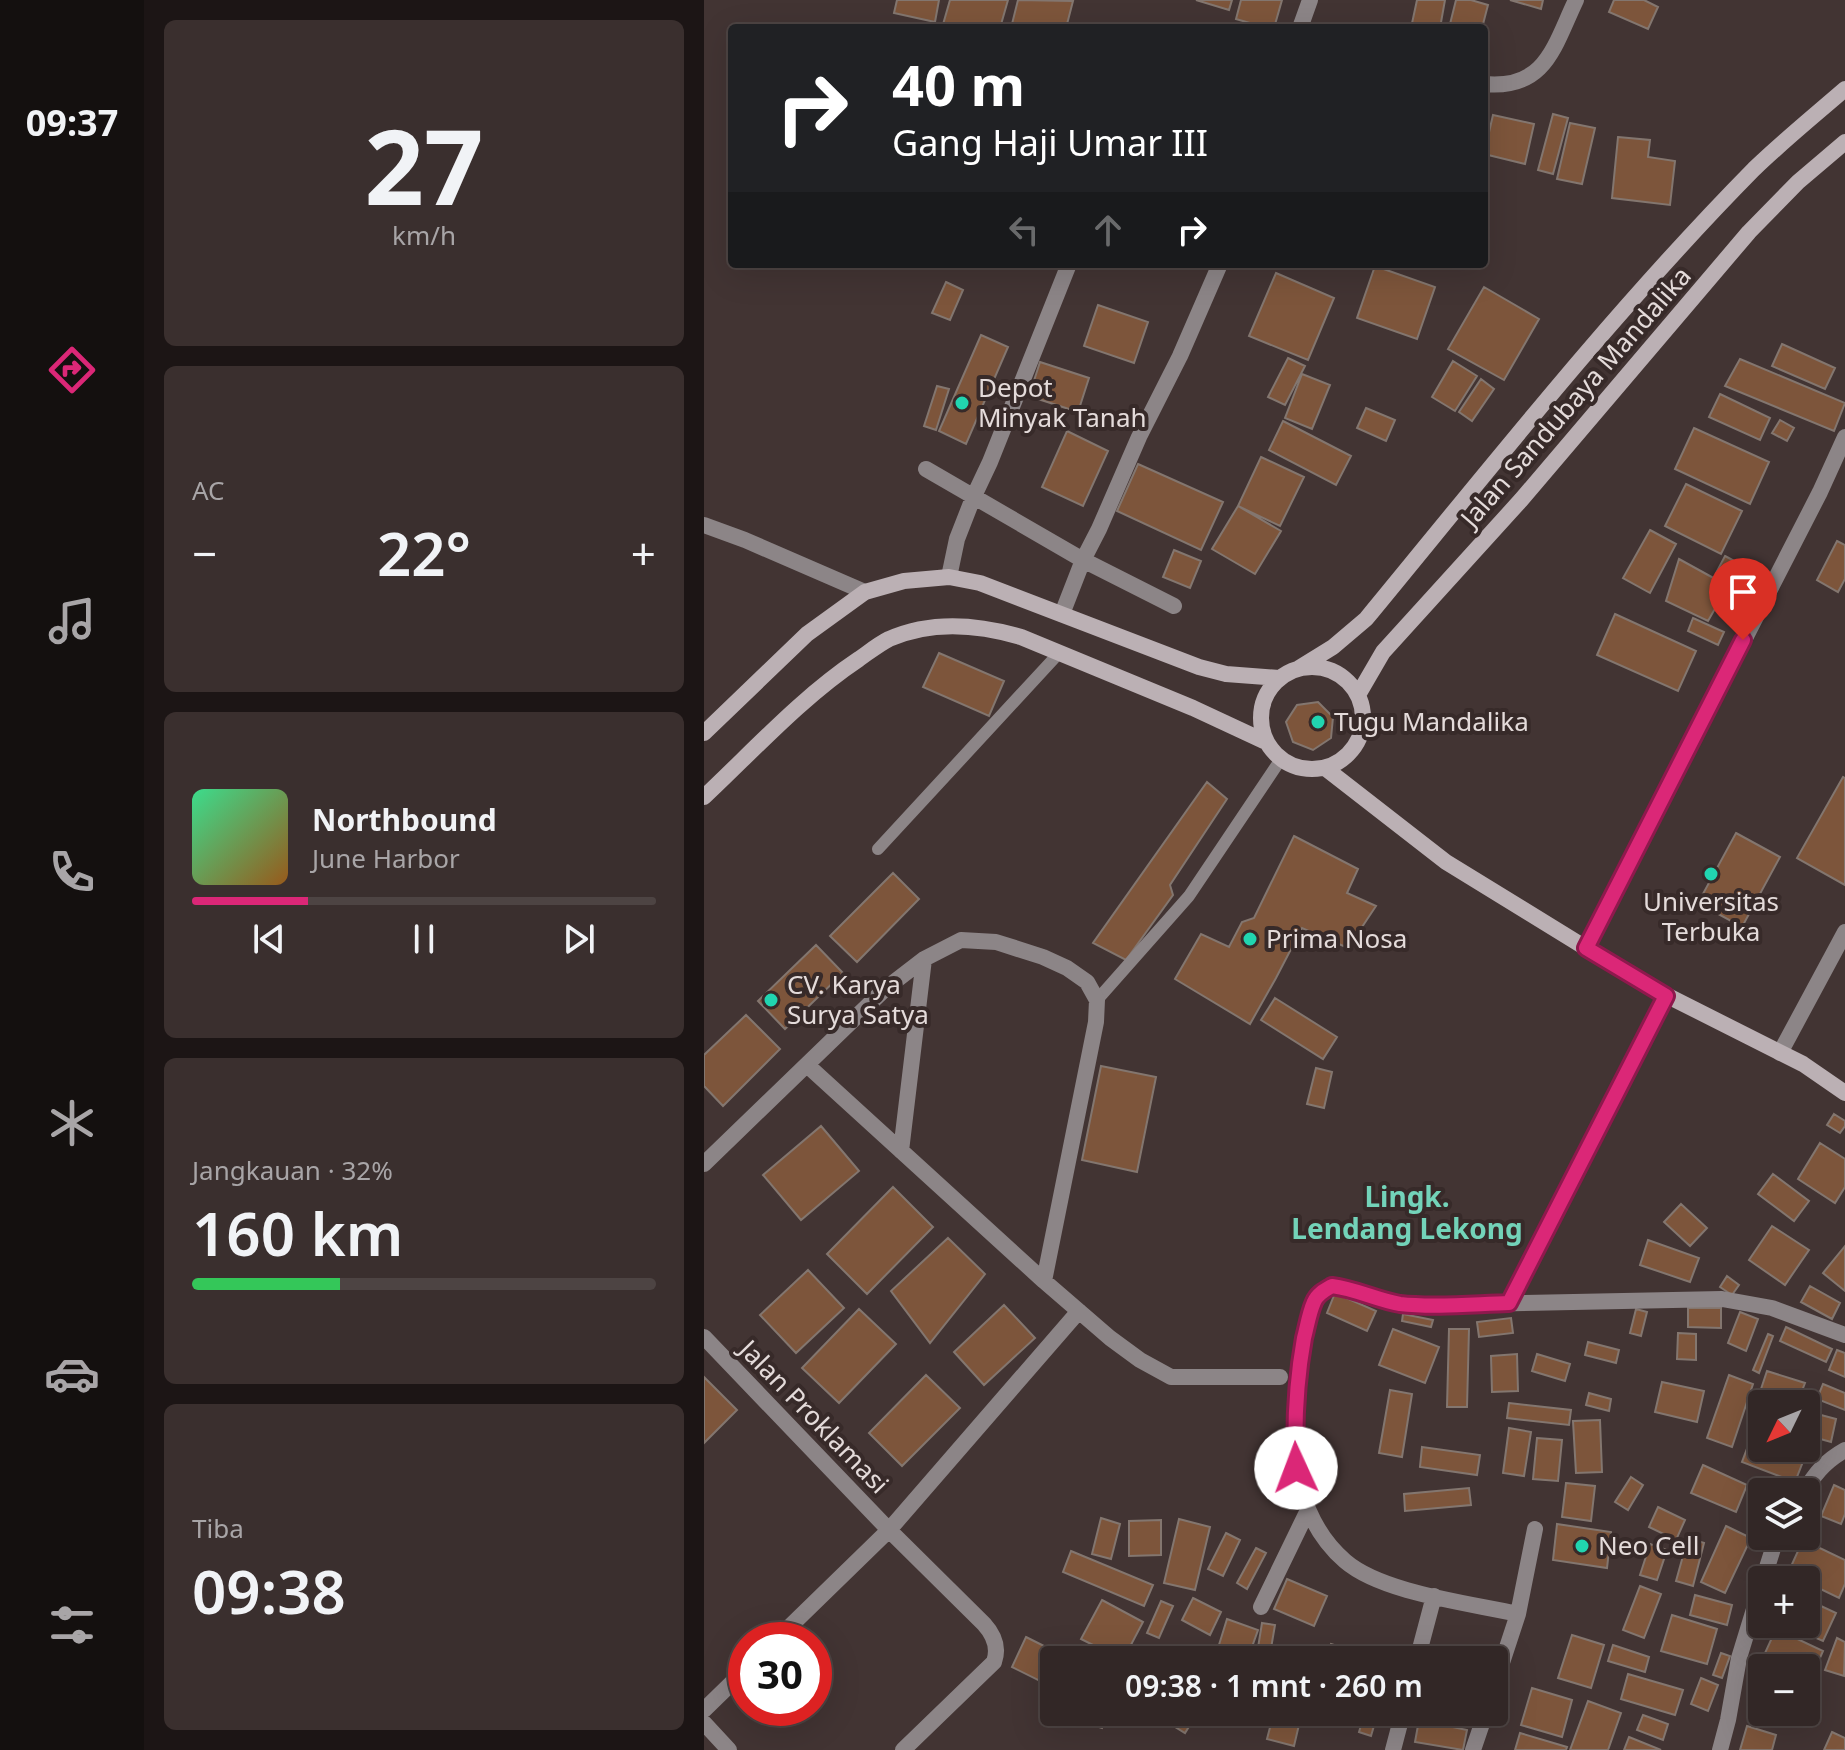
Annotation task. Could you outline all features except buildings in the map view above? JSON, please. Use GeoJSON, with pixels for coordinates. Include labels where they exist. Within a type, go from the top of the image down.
{"type":"FeatureCollection","features":[{"type":"Feature","properties":{"kind":"main road"},"geometry":{"type":"LineString","coordinates":[[1266,742],[1260,719],[1265,697],[1279,678],[1333,647],[1366,619],[1571,370],[1651,279],[1756,168],[1845,89]]}},
{"type":"Feature","properties":{"kind":"main road","name":"Jalan Sandubaya Mandalika"},"geometry":{"type":"LineString","coordinates":[[1358,695],[1383,652],[1521,500],[1749,232],[1798,182],[1845,142]]}},
{"type":"Feature","properties":{"kind":"main road"},"geometry":{"type":"LineString","coordinates":[[704,733],[807,634],[865,592],[904,581],[949,577],[980,583],[1199,667],[1226,674],[1279,678]]}},
{"type":"Feature","properties":{"kind":"main road"},"geometry":{"type":"LineString","coordinates":[[705,795],[835,675],[887,640],[911,631],[965,625],[1021,637],[1266,742],[1281,759],[1302,769],[1325,768],[1346,758],[1359,740],[1364,717],[1358,695],[1343,677],[1322,667],[1299,668]]}},
{"type":"Feature","properties":{"kind":"main road"},"geometry":{"type":"LineString","coordinates":[[1325,768],[1446,862],[1666,996],[1803,1064],[1845,1093]]}},
{"type":"Feature","properties":{"kind":"street"},"geometry":{"type":"LineString","coordinates":[[1301,24],[1310,0]]}},
{"type":"Feature","properties":{"kind":"street"},"geometry":{"type":"LineString","coordinates":[[1488,84],[1519,82],[1542,66],[1576,0]]}},
{"type":"Feature","properties":{"kind":"street"},"geometry":{"type":"LineString","coordinates":[[949,577],[957,539],[1067,268]]}},
{"type":"Feature","properties":{"kind":"street"},"geometry":{"type":"LineString","coordinates":[[1062,614],[1083,560],[1218,268]]}},
{"type":"Feature","properties":{"kind":"street"},"geometry":{"type":"LineString","coordinates":[[1586,948],[1820,492],[1845,437]]}},
{"type":"Feature","properties":{"kind":"street"},"geometry":{"type":"LineString","coordinates":[[926,469],[1083,560],[1174,606]]}},
{"type":"Feature","properties":{"kind":"street"},"geometry":{"type":"LineString","coordinates":[[704,525],[865,592]]}},
{"type":"Feature","properties":{"kind":"street"},"geometry":{"type":"LineString","coordinates":[[1780,1053],[1845,932]]}},
{"type":"Feature","properties":{"kind":"street"},"geometry":{"type":"LineString","coordinates":[[704,1164],[885,989],[924,959],[961,940],[996,942],[1043,957],[1087,982],[1097,1000],[1096,1022],[1044,1281]]}},
{"type":"Feature","properties":{"kind":"street"},"geometry":{"type":"LineString","coordinates":[[901,1151],[924,959]]}},
{"type":"Feature","properties":{"kind":"street"},"geometry":{"type":"LineString","coordinates":[[1509,1303],[1666,996]]}},
{"type":"Feature","properties":{"kind":"street"},"geometry":{"type":"LineString","coordinates":[[807,1065],[1044,1281],[1140,1360],[1171,1377],[1280,1377]]}},
{"type":"Feature","properties":{"kind":"street"},"geometry":{"type":"LineString","coordinates":[[1518,1614],[1380,1582],[1346,1561],[1318,1531],[1308,1510],[1296,1468],[1294,1412],[1306,1330],[1313,1303],[1325,1290],[1332,1286],[1345,1288],[1402,1304],[1722,1299],[1772,1308],[1845,1335]]}},
{"type":"Feature","properties":{"kind":"street"},"geometry":{"type":"LineString","coordinates":[[794,1622],[889,1530],[1079,1311]]}},
{"type":"Feature","properties":{"kind":"street","name":"Jalan Proklamasi"},"geometry":{"type":"LineString","coordinates":[[704,1337],[889,1530],[988,1628],[994,1638],[994,1662],[903,1750]]}},
{"type":"Feature","properties":{"kind":"street"},"geometry":{"type":"LineString","coordinates":[[1813,1478],[1824,1465],[1845,1450]]}},
{"type":"Feature","properties":{"kind":"street"},"geometry":{"type":"LineString","coordinates":[[1261,1607],[1308,1510]]}},
{"type":"Feature","properties":{"kind":"street"},"geometry":{"type":"LineString","coordinates":[[1507,1646],[1518,1614],[1535,1529]]}},
{"type":"Feature","properties":{"kind":"street"},"geometry":{"type":"LineString","coordinates":[[1421,1646],[1434,1596]]}},
{"type":"Feature","properties":{"kind":"street"},"geometry":{"type":"LineString","coordinates":[[1720,1750],[1748,1628]]}},
{"type":"Feature","properties":{"kind":"street"},"geometry":{"type":"LineString","coordinates":[[704,1710],[728,1687]]}},
{"type":"Feature","properties":{"kind":"street"},"geometry":{"type":"LineString","coordinates":[[704,1723],[729,1750]]}},
{"type":"Feature","properties":{"kind":"street"},"geometry":{"type":"LineString","coordinates":[[1393,1750],[1399,1726]]}},
{"type":"Feature","properties":{"kind":"street"},"geometry":{"type":"LineString","coordinates":[[1473,1750],[1481,1726]]}},
{"type":"Feature","properties":{"kind":"lane"},"geometry":{"type":"LineString","coordinates":[[878,849],[1060,652]]}},
{"type":"Feature","properties":{"kind":"lane"},"geometry":{"type":"LineString","coordinates":[[1097,1000],[1189,896],[1281,759]]}},
{"type":"Feature","properties":{"kind":"place","name":"Depot Minyak Tanah"},"geometry":{"type":"Point","coordinates":[962,403]}},
{"type":"Feature","properties":{"kind":"place","name":"Tugu Mandalika"},"geometry":{"type":"Point","coordinates":[1318,722]}},
{"type":"Feature","properties":{"kind":"place","name":"Universitas Terbuka"},"geometry":{"type":"Point","coordinates":[1711,874]}},
{"type":"Feature","properties":{"kind":"place","name":"Prima Nosa"},"geometry":{"type":"Point","coordinates":[1250,939]}},
{"type":"Feature","properties":{"kind":"place","name":"CV. Karya Surya Satya"},"geometry":{"type":"Point","coordinates":[771,1000]}},
{"type":"Feature","properties":{"kind":"place","name":"Neo Cell"},"geometry":{"type":"Point","coordinates":[1582,1546]}},
{"type":"Feature","properties":{"kind":"district","name":"Lingk. Lendang Lekong"},"geometry":{"type":"Point","coordinates":[1407,1213]}},
{"type":"Feature","properties":{"kind":"route"},"geometry":{"type":"LineString","coordinates":[[1296,1468],[1294,1412],[1297,1382],[1306,1330],[1318,1296],[1332,1286],[1402,1304],[1509,1303],[1666,996],[1586,948],[1743,640]]}}]}
